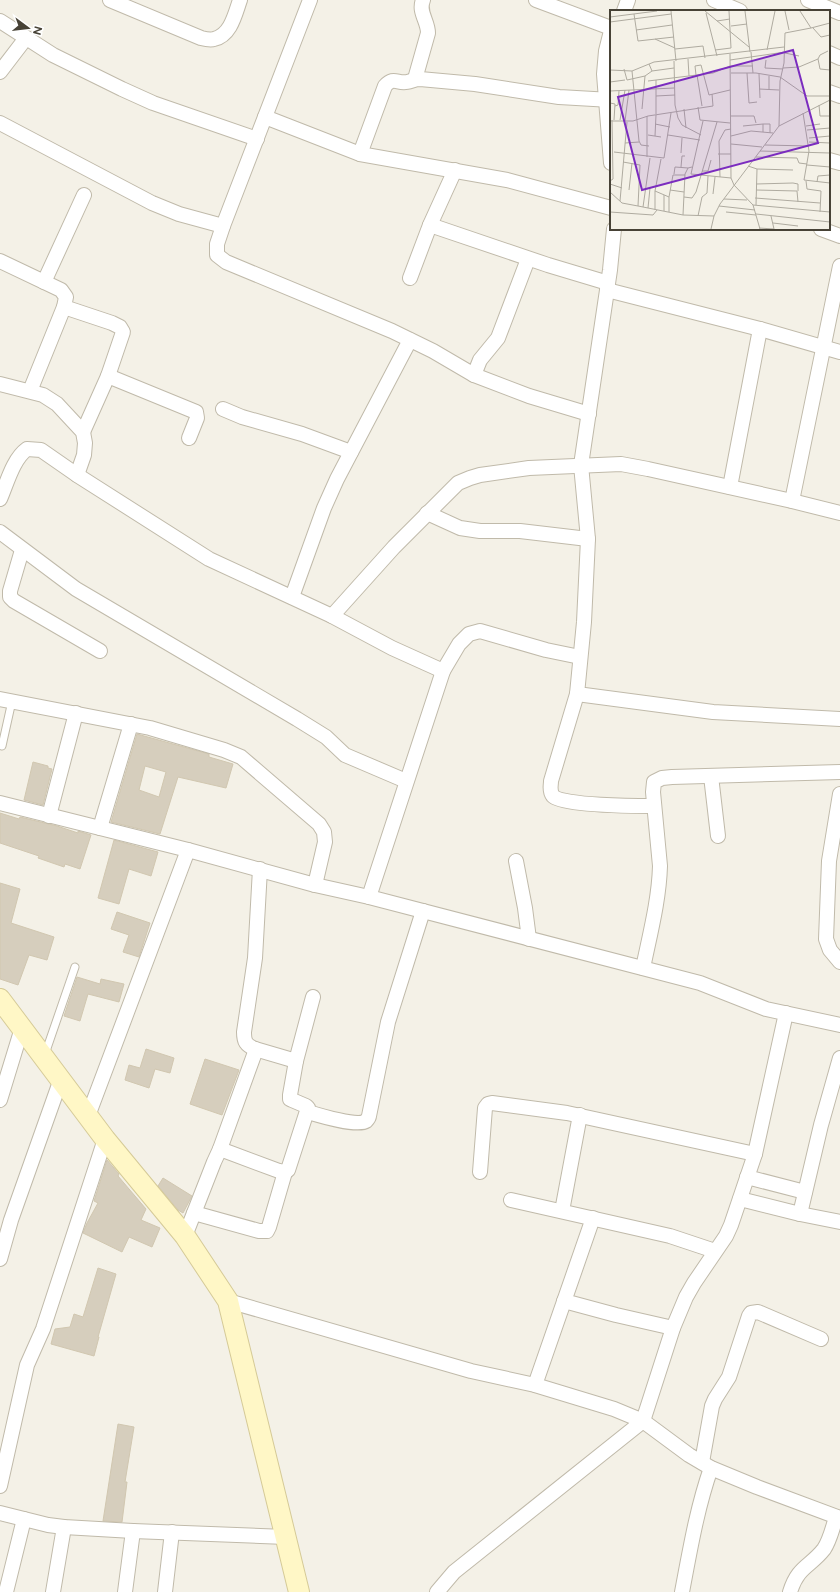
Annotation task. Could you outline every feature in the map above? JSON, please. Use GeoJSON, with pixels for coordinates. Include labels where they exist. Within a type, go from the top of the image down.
{"type":"FeatureCollection","features":[{"type":"Feature","properties":{"kind":"street"},"geometry":{"type":"LineString","coordinates":[[110,0],[201,38],[213,40],[222,36],[231,25],[240,0]]}},
{"type":"Feature","properties":{"kind":"street"},"geometry":{"type":"LineString","coordinates":[[310,0],[223,226],[217,244],[217,255],[226,262],[392,331],[474,375],[529,396],[589,414]]}},
{"type":"Feature","properties":{"kind":"street"},"geometry":{"type":"LineString","coordinates":[[415,78],[428,33],[428,26],[421,10],[423,0]]}},
{"type":"Feature","properties":{"kind":"street"},"geometry":{"type":"LineString","coordinates":[[536,0],[610,28]]}},
{"type":"Feature","properties":{"kind":"street"},"geometry":{"type":"LineString","coordinates":[[624,10],[628,0]]}},
{"type":"Feature","properties":{"kind":"street"},"geometry":{"type":"LineString","coordinates":[[714,0],[738,10]]}},
{"type":"Feature","properties":{"kind":"street"},"geometry":{"type":"LineString","coordinates":[[808,0],[840,13]]}},
{"type":"Feature","properties":{"kind":"street"},"geometry":{"type":"LineString","coordinates":[[0,21],[53,55],[152,103],[257,139]]}},
{"type":"Feature","properties":{"kind":"street"},"geometry":{"type":"LineString","coordinates":[[610,35],[606,51],[604,74],[608,99],[610,142]]}},
{"type":"Feature","properties":{"kind":"street"},"geometry":{"type":"LineString","coordinates":[[0,71],[26,38]]}},
{"type":"Feature","properties":{"kind":"street"},"geometry":{"type":"LineString","coordinates":[[830,53],[840,58]]}},
{"type":"Feature","properties":{"kind":"street"},"geometry":{"type":"LineString","coordinates":[[360,154],[385,86],[394,80],[406,82],[415,78],[475,84],[559,97],[608,99]]}},
{"type":"Feature","properties":{"kind":"street"},"geometry":{"type":"LineString","coordinates":[[830,92],[840,96]]}},
{"type":"Feature","properties":{"kind":"street"},"geometry":{"type":"LineString","coordinates":[[265,117],[360,154],[507,180],[610,208]]}},
{"type":"Feature","properties":{"kind":"street"},"geometry":{"type":"LineString","coordinates":[[0,123],[152,203],[179,214],[223,226]]}},
{"type":"Feature","properties":{"kind":"street"},"geometry":{"type":"LineString","coordinates":[[830,160],[840,163]]}},
{"type":"Feature","properties":{"kind":"street"},"geometry":{"type":"LineString","coordinates":[[410,278],[430,225],[455,170]]}},
{"type":"Feature","properties":{"kind":"street"},"geometry":{"type":"LineString","coordinates":[[44,282],[84,195]]}},
{"type":"Feature","properties":{"kind":"street"},"geometry":{"type":"LineString","coordinates":[[430,225],[608,286],[840,352]]}},
{"type":"Feature","properties":{"kind":"street"},"geometry":{"type":"LineString","coordinates":[[614,230],[608,286],[581,465],[588,539],[586,590],[577,694],[551,781],[550,790],[552,795],[556,798],[581,803],[654,806]]}},
{"type":"Feature","properties":{"kind":"street"},"geometry":{"type":"LineString","coordinates":[[824,230],[840,236]]}},
{"type":"Feature","properties":{"kind":"street"},"geometry":{"type":"LineString","coordinates":[[474,375],[480,360],[498,338],[528,258]]}},
{"type":"Feature","properties":{"kind":"street"},"geometry":{"type":"LineString","coordinates":[[0,261],[61,290],[66,297],[64,307],[30,391]]}},
{"type":"Feature","properties":{"kind":"street"},"geometry":{"type":"LineString","coordinates":[[792,501],[840,266]]}},
{"type":"Feature","properties":{"kind":"street"},"geometry":{"type":"LineString","coordinates":[[64,307],[112,323],[120,327],[123,332],[108,376],[82,432]]}},
{"type":"Feature","properties":{"kind":"street"},"geometry":{"type":"LineString","coordinates":[[730,487],[760,329]]}},
{"type":"Feature","properties":{"kind":"street"},"geometry":{"type":"LineString","coordinates":[[292,597],[324,508],[351,452],[410,340]]}},
{"type":"Feature","properties":{"kind":"street"},"geometry":{"type":"LineString","coordinates":[[108,376],[196,412],[197,418],[189,438]]}},
{"type":"Feature","properties":{"kind":"street"},"geometry":{"type":"LineString","coordinates":[[0,384],[43,395],[57,404],[82,432],[85,443],[84,455],[77,475]]}},
{"type":"Feature","properties":{"kind":"street"},"geometry":{"type":"LineString","coordinates":[[223,409],[242,417],[302,434],[351,452]]}},
{"type":"Feature","properties":{"kind":"street"},"geometry":{"type":"LineString","coordinates":[[0,499],[18,458],[27,449],[41,450],[77,475],[209,559],[332,616],[392,648],[443,671]]}},
{"type":"Feature","properties":{"kind":"street"},"geometry":{"type":"LineString","coordinates":[[332,616],[394,547],[458,483],[470,478],[529,468],[621,464],[730,487],[840,513]]}},
{"type":"Feature","properties":{"kind":"street"},"geometry":{"type":"LineString","coordinates":[[427,514],[460,528],[480,531],[520,531],[588,539]]}},
{"type":"Feature","properties":{"kind":"street"},"geometry":{"type":"LineString","coordinates":[[0,532],[76,589],[316,730],[345,755],[406,781]]}},
{"type":"Feature","properties":{"kind":"street"},"geometry":{"type":"LineString","coordinates":[[22,550],[10,591],[10,598],[100,651]]}},
{"type":"Feature","properties":{"kind":"street"},"geometry":{"type":"LineString","coordinates":[[369,897],[443,671],[459,644],[469,634],[480,631],[546,650],[580,657]]}},
{"type":"Feature","properties":{"kind":"street"},"geometry":{"type":"LineString","coordinates":[[577,694],[713,712],[840,719]]}},
{"type":"Feature","properties":{"kind":"street"},"geometry":{"type":"LineString","coordinates":[[6,700],[150,728],[224,750],[241,757],[318,824],[324,832],[325,842],[315,885]]}},
{"type":"Feature","properties":{"kind":"street"},"geometry":{"type":"LineString","coordinates":[[49,816],[76,713]]}},
{"type":"Feature","properties":{"kind":"street"},"geometry":{"type":"LineString","coordinates":[[100,828],[131,724]]}},
{"type":"Feature","properties":{"kind":"street"},"geometry":{"type":"LineString","coordinates":[[644,968],[660,877],[654,806],[654,782],[672,777],[840,772]]}},
{"type":"Feature","properties":{"kind":"street"},"geometry":{"type":"LineString","coordinates":[[711,776],[718,836]]}},
{"type":"Feature","properties":{"kind":"street"},"geometry":{"type":"LineString","coordinates":[[840,794],[829,862],[826,939],[830,950],[840,962]]}},
{"type":"Feature","properties":{"kind":"street"},"geometry":{"type":"LineString","coordinates":[[0,803],[188,850],[315,885],[369,897],[700,983],[766,1009],[840,1024]]}},
{"type":"Feature","properties":{"kind":"street"},"geometry":{"type":"LineString","coordinates":[[88,1116],[188,850]]}},
{"type":"Feature","properties":{"kind":"street"},"geometry":{"type":"LineString","coordinates":[[516,861],[529,939]]}},
{"type":"Feature","properties":{"kind":"street"},"geometry":{"type":"LineString","coordinates":[[260,869],[255,958],[244,1040],[247,1045],[255,1050],[296,1061]]}},
{"type":"Feature","properties":{"kind":"street"},"geometry":{"type":"LineString","coordinates":[[308,1112],[352,1122],[361,1122],[366,1120],[369,1116],[388,1022],[422,911]]}},
{"type":"Feature","properties":{"kind":"street"},"geometry":{"type":"LineString","coordinates":[[194,1213],[259,1231],[267,1231],[285,1172],[290,1166],[308,1112],[308,1108],[306,1106],[290,1098],[296,1061],[313,997]]}},
{"type":"Feature","properties":{"kind":"street"},"geometry":{"type":"LineString","coordinates":[[0,999],[105,1139],[185,1236],[228,1301],[299,1592]]}},
{"type":"Feature","properties":{"kind":"street"},"geometry":{"type":"LineString","coordinates":[[437,1592],[454,1572],[644,1421],[673,1328],[694,1283],[726,1236],[740,1200],[754,1154],[786,1013]]}},
{"type":"Feature","properties":{"kind":"street"},"geometry":{"type":"LineString","coordinates":[[0,1100],[22,1028]]}},
{"type":"Feature","properties":{"kind":"street"},"geometry":{"type":"LineString","coordinates":[[185,1236],[220,1149],[255,1050]]}},
{"type":"Feature","properties":{"kind":"street"},"geometry":{"type":"LineString","coordinates":[[800,1214],[821,1125],[840,1058]]}},
{"type":"Feature","properties":{"kind":"street"},"geometry":{"type":"LineString","coordinates":[[0,1259],[11,1220],[60,1079]]}},
{"type":"Feature","properties":{"kind":"street"},"geometry":{"type":"LineString","coordinates":[[480,1172],[486,1108],[488,1104],[492,1103],[580,1116],[754,1154]]}},
{"type":"Feature","properties":{"kind":"street"},"geometry":{"type":"LineString","coordinates":[[562,1211],[580,1116]]}},
{"type":"Feature","properties":{"kind":"street"},"geometry":{"type":"LineString","coordinates":[[0,1486],[27,1365],[43,1329],[105,1139]]}},
{"type":"Feature","properties":{"kind":"street"},"geometry":{"type":"LineString","coordinates":[[220,1149],[285,1172]]}},
{"type":"Feature","properties":{"kind":"street"},"geometry":{"type":"LineString","coordinates":[[747,1177],[805,1192]]}},
{"type":"Feature","properties":{"kind":"street"},"geometry":{"type":"LineString","coordinates":[[511,1200],[670,1236],[715,1251]]}},
{"type":"Feature","properties":{"kind":"street"},"geometry":{"type":"LineString","coordinates":[[740,1200],[840,1222]]}},
{"type":"Feature","properties":{"kind":"street"},"geometry":{"type":"LineString","coordinates":[[535,1386],[592,1218]]}},
{"type":"Feature","properties":{"kind":"street"},"geometry":{"type":"LineString","coordinates":[[228,1301],[471,1371],[535,1386],[614,1409],[644,1421],[688,1454],[706,1465],[757,1487],[838,1517],[824,1549],[797,1575],[790,1592]]}},
{"type":"Feature","properties":{"kind":"street"},"geometry":{"type":"LineString","coordinates":[[564,1301],[673,1328]]}},
{"type":"Feature","properties":{"kind":"street"},"geometry":{"type":"LineString","coordinates":[[682,1592],[704,1486],[712,1406],[729,1377],[749,1316],[751,1313],[758,1312],[821,1339]]}},
{"type":"Feature","properties":{"kind":"street"},"geometry":{"type":"LineString","coordinates":[[0,1513],[64,1527],[286,1537]]}},
{"type":"Feature","properties":{"kind":"street"},"geometry":{"type":"LineString","coordinates":[[6,1592],[24,1519]]}},
{"type":"Feature","properties":{"kind":"street"},"geometry":{"type":"LineString","coordinates":[[53,1592],[64,1527]]}},
{"type":"Feature","properties":{"kind":"street"},"geometry":{"type":"LineString","coordinates":[[125,1592],[133,1531]]}},
{"type":"Feature","properties":{"kind":"street"},"geometry":{"type":"LineString","coordinates":[[165,1592],[172,1532]]}},
{"type":"Feature","properties":{"kind":"lane"},"geometry":{"type":"LineString","coordinates":[[2,746],[6,700]]}},
{"type":"Feature","properties":{"kind":"lane"},"geometry":{"type":"LineString","coordinates":[[44,1057],[75,967]]}},
{"type":"Feature","properties":{"kind":"building"},"geometry":{"type":"Polygon","coordinates":[[[137,734],[209,754],[209,757],[233,764],[226,788],[178,777],[160,834],[111,822],[137,734]],[[145,766],[139,790],[159,797],[166,772],[145,766]]]}},
{"type":"Feature","properties":{"kind":"building"},"geometry":{"type":"Polygon","coordinates":[[[33,762],[48,766],[48,768],[52,769],[43,805],[24,800],[33,762]]]}},
{"type":"Feature","properties":{"kind":"building"},"geometry":{"type":"Polygon","coordinates":[[[0,813],[19,819],[20,817],[78,833],[78,831],[91,835],[80,869],[65,864],[64,867],[38,858],[39,856],[0,843],[0,813]]]}},
{"type":"Feature","properties":{"kind":"building"},"geometry":{"type":"Polygon","coordinates":[[[114,840],[158,852],[151,876],[129,869],[119,904],[98,898],[114,840]]]}},
{"type":"Feature","properties":{"kind":"building"},"geometry":{"type":"Polygon","coordinates":[[[0,883],[20,889],[11,923],[54,937],[47,960],[29,955],[18,985],[0,979],[0,883]]]}},
{"type":"Feature","properties":{"kind":"building"},"geometry":{"type":"Polygon","coordinates":[[[117,912],[150,923],[139,957],[123,952],[129,935],[111,929],[117,912]]]}},
{"type":"Feature","properties":{"kind":"building"},"geometry":{"type":"Polygon","coordinates":[[[77,977],[100,984],[101,979],[124,984],[119,1002],[88,994],[80,1021],[64,1016],[77,977]]]}},
{"type":"Feature","properties":{"kind":"building"},"geometry":{"type":"Polygon","coordinates":[[[146,1049],[174,1058],[170,1073],[155,1069],[149,1088],[125,1080],[129,1065],[140,1068],[146,1049]]]}},
{"type":"Feature","properties":{"kind":"building"},"geometry":{"type":"Polygon","coordinates":[[[205,1059],[239,1070],[222,1115],[190,1104],[205,1059]]]}},
{"type":"Feature","properties":{"kind":"building"},"geometry":{"type":"Polygon","coordinates":[[[107,1160],[119,1174],[118,1176],[146,1209],[141,1220],[160,1228],[152,1247],[129,1237],[122,1252],[83,1233],[98,1203],[94,1201],[107,1160]]]}},
{"type":"Feature","properties":{"kind":"building"},"geometry":{"type":"Polygon","coordinates":[[[163,1178],[192,1196],[183,1213],[178,1210],[158,1186],[163,1178]]]}},
{"type":"Feature","properties":{"kind":"building"},"geometry":{"type":"Polygon","coordinates":[[[98,1268],[116,1274],[94,1356],[51,1344],[55,1329],[70,1327],[74,1314],[83,1317],[98,1268]]]}},
{"type":"Feature","properties":{"kind":"building"},"geometry":{"type":"Polygon","coordinates":[[[118,1424],[134,1427],[125,1482],[127,1482],[122,1522],[103,1521],[118,1424]]]}}]}
